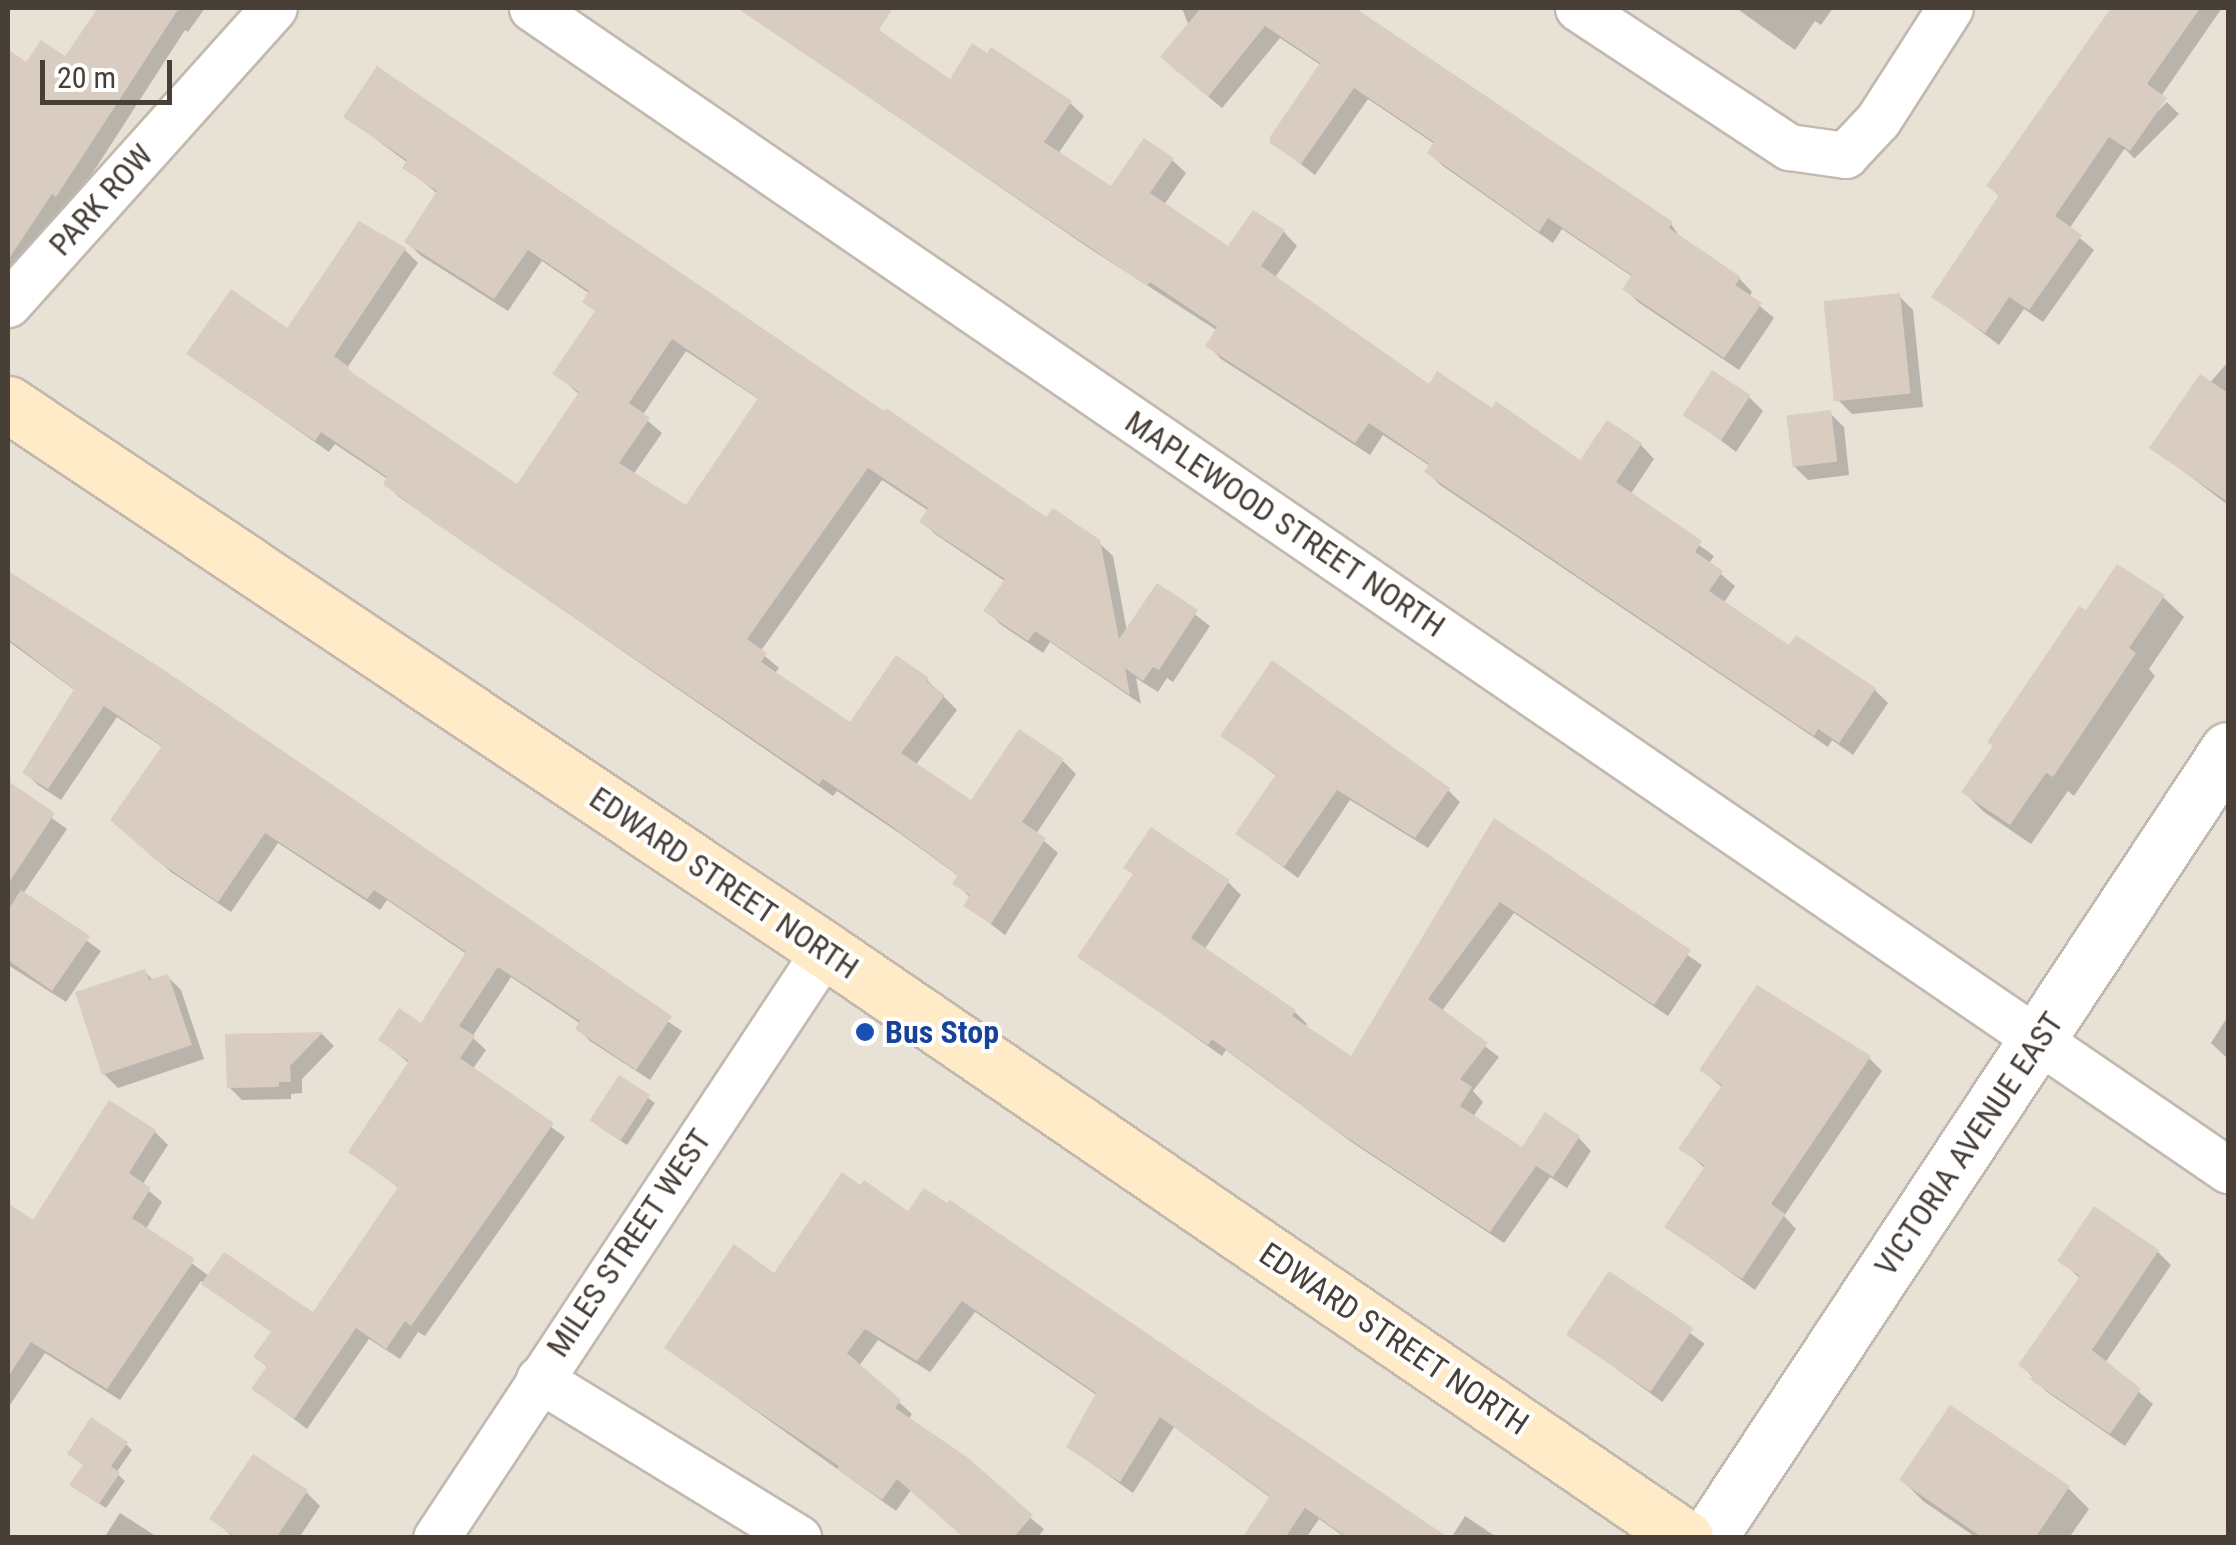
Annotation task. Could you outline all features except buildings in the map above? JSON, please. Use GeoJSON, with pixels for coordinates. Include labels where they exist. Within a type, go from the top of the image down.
{"type":"FeatureCollection","features":[{"type":"Feature","properties":{"kind":"main road","name":"EDWARD STREET NORTH"},"geometry":{"type":"LineString","coordinates":[[8,404],[825,950],[1684,1538]]}},
{"type":"Feature","properties":{"kind":"street","name":"PARK ROW"},"geometry":{"type":"LineString","coordinates":[[8,304],[274,8]]}},
{"type":"Feature","properties":{"kind":"street","name":"MAPLEWOOD STREET NORTH"},"geometry":{"type":"LineString","coordinates":[[532,8],[2228,1170]]}},
{"type":"Feature","properties":{"kind":"street"},"geometry":{"type":"LineString","coordinates":[[1578,8],[1789,147],[1845,154],[1878,120],[1950,8]]}},
{"type":"Feature","properties":{"kind":"street","name":"VICTORIA AVENUE EAST"},"geometry":{"type":"LineString","coordinates":[[1708,1538],[2228,750]]}},
{"type":"Feature","properties":{"kind":"street","name":"MILES STREET WEST"},"geometry":{"type":"LineString","coordinates":[[436,1538],[825,950]]}},
{"type":"Feature","properties":{"kind":"street"},"geometry":{"type":"LineString","coordinates":[[538,1379],[798,1538]]}},
{"type":"Feature","properties":{"kind":"shaded area"},"geometry":{"type":"Polygon","coordinates":[[[8,8],[2228,8],[2228,1537],[8,1537],[8,8]]]}},
{"type":"Feature","properties":{"kind":"place","name":"Bus Stop"},"geometry":{"type":"Point","coordinates":[865,1032]}}]}
